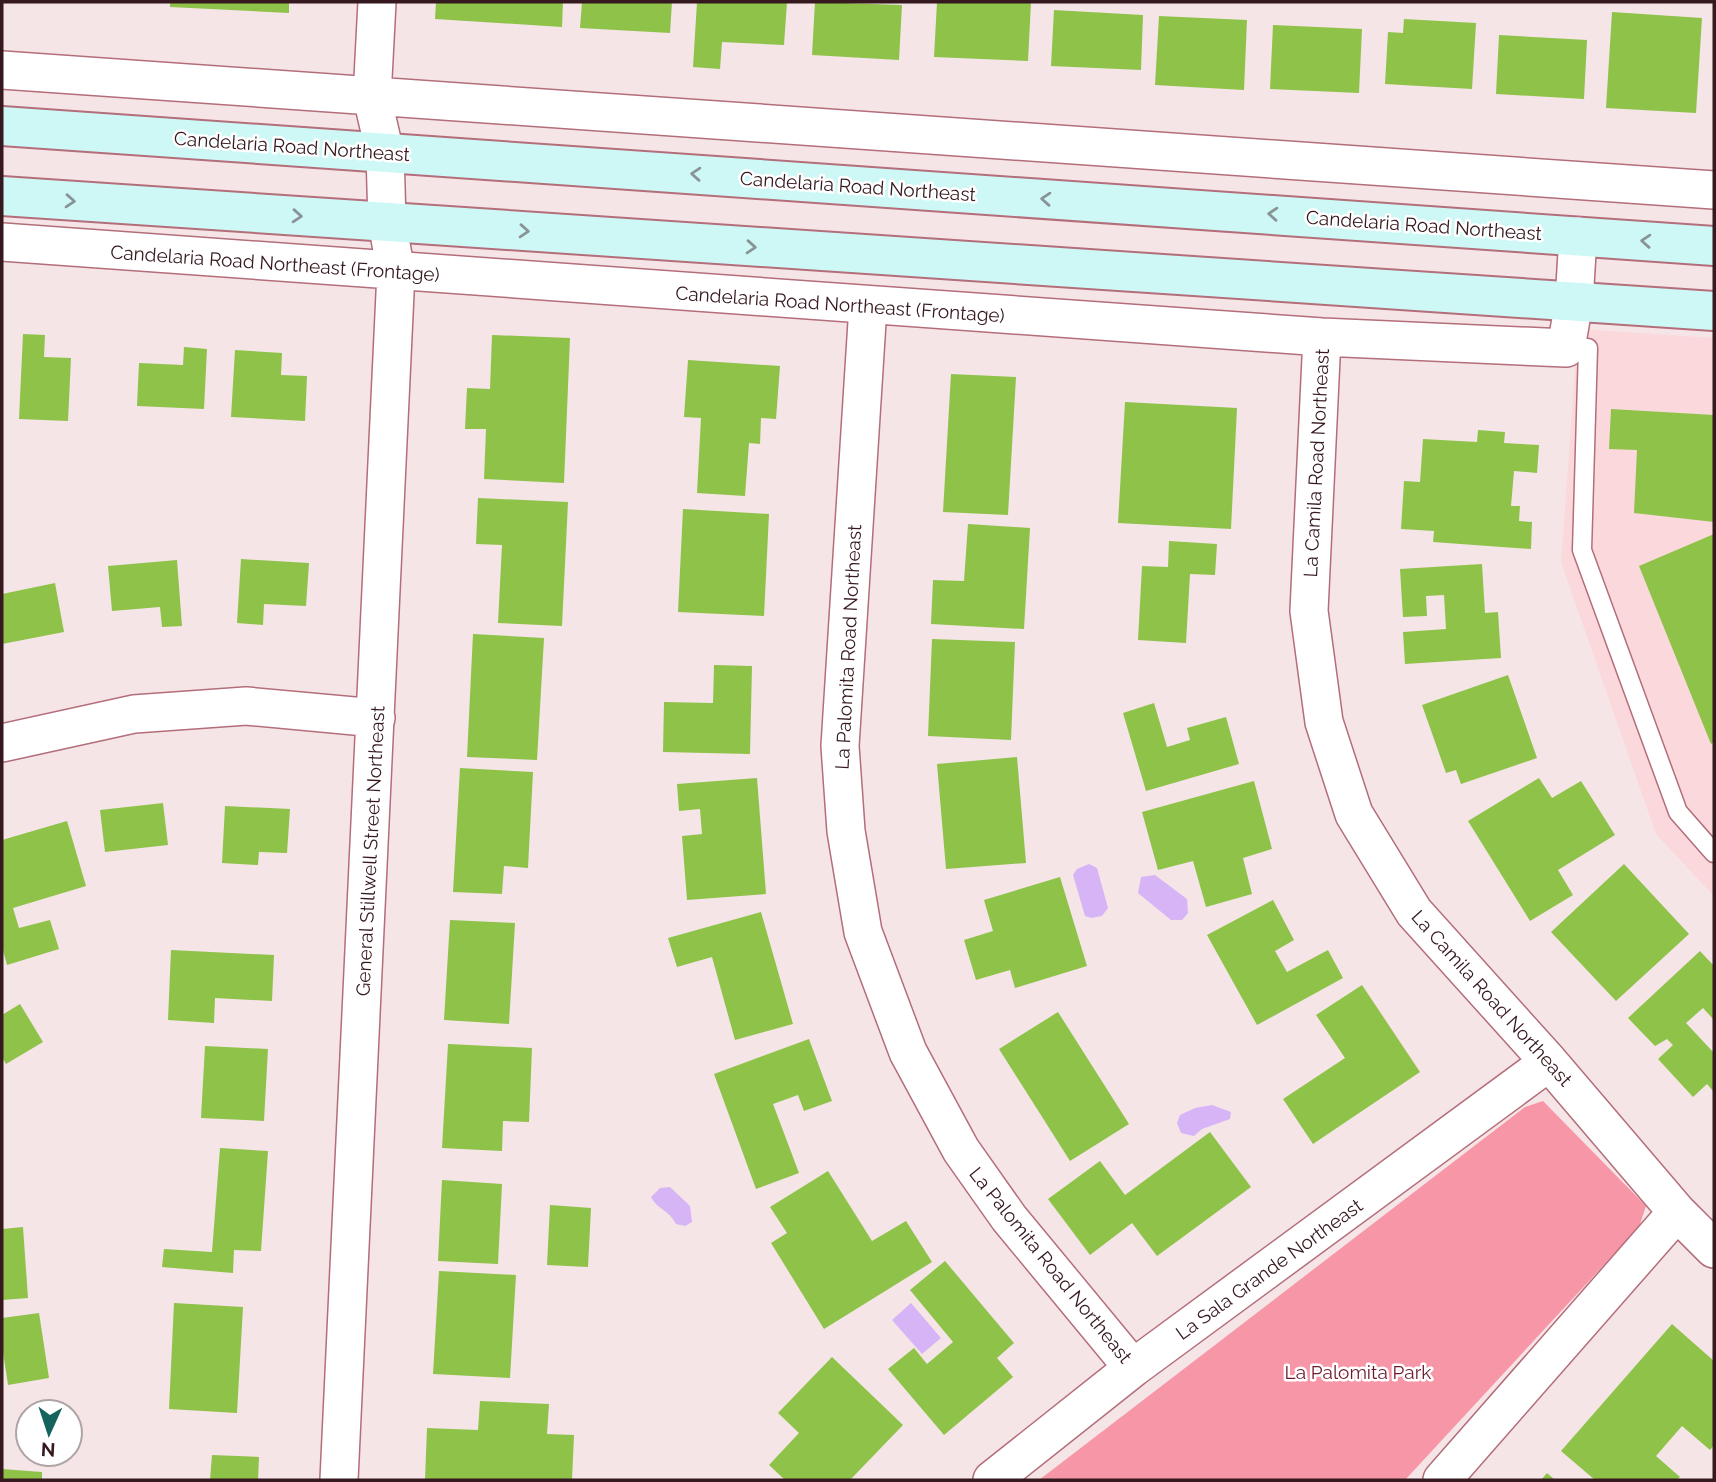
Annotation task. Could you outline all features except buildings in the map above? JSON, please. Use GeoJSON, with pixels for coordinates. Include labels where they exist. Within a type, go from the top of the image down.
{"type":"FeatureCollection","features":[{"type":"Feature","properties":{"kind":"main road","name":"Candelaria Road Northeast"},"geometry":{"type":"LineString","coordinates":[[2,126],[1714,246]]}},
{"type":"Feature","properties":{"kind":"main road"},"geometry":{"type":"LineString","coordinates":[[2,196],[1714,311]]}},
{"type":"Feature","properties":{"kind":"street","name":"General Stillwell Street Northeast"},"geometry":{"type":"LineString","coordinates":[[340,1480],[396,272],[387,222],[385,153],[372,97],[377,2]]}},
{"type":"Feature","properties":{"kind":"street"},"geometry":{"type":"LineString","coordinates":[[2,70],[1714,190]]}},
{"type":"Feature","properties":{"kind":"street"},"geometry":{"type":"LineString","coordinates":[[1566,348],[1574,302],[1578,236]]}},
{"type":"Feature","properties":{"kind":"street","name":"Candelaria Road Northeast (Frontage)"},"geometry":{"type":"LineString","coordinates":[[2,242],[1322,337],[1566,348]]}},
{"type":"Feature","properties":{"kind":"street","name":"La Palomita Road Northeast"},"geometry":{"type":"LineString","coordinates":[[867,306],[840,746],[846,831],[863,932],[908,1052],[961,1150],[1010,1218],[1133,1368]]}},
{"type":"Feature","properties":{"kind":"street","name":"La Camila Road Northeast"},"geometry":{"type":"LineString","coordinates":[[1322,337],[1309,611],[1324,722],[1354,814],[1414,912],[1549,1062],[1677,1212],[1714,1250]]}},
{"type":"Feature","properties":{"kind":"street"},"geometry":{"type":"LineString","coordinates":[[2,743],[134,714],[246,706],[376,718]]}},
{"type":"Feature","properties":{"kind":"street","name":"La Sala Grande Northeast"},"geometry":{"type":"LineString","coordinates":[[992,1480],[1133,1368],[1549,1062]]}},
{"type":"Feature","properties":{"kind":"street"},"geometry":{"type":"LineString","coordinates":[[1442,1480],[1677,1212]]}},
{"type":"Feature","properties":{"kind":"lane"},"geometry":{"type":"LineString","coordinates":[[1566,348],[1588,348],[1582,550],[1678,812],[1714,853]]}},
{"type":"Feature","properties":{"kind":"shaded area"},"geometry":{"type":"Polygon","coordinates":[[[1578,329],[1714,338],[1714,896],[1656,834],[1561,562],[1578,329]]]}},
{"type":"Feature","properties":{"kind":"shaded area"},"geometry":{"type":"Polygon","coordinates":[[[1089,864],[1097,868],[1108,908],[1102,916],[1091,918],[1085,916],[1073,875],[1077,869],[1089,864]]]}},
{"type":"Feature","properties":{"kind":"shaded area"},"geometry":{"type":"Polygon","coordinates":[[[1155,875],[1187,899],[1188,913],[1182,920],[1171,920],[1138,893],[1141,877],[1155,875]]]}},
{"type":"Feature","properties":{"kind":"shaded area"},"geometry":{"type":"Polygon","coordinates":[[[1212,1105],[1231,1112],[1230,1119],[1202,1129],[1194,1136],[1181,1133],[1177,1123],[1180,1115],[1195,1108],[1212,1105]]]}},
{"type":"Feature","properties":{"kind":"shaded area"},"geometry":{"type":"Polygon","coordinates":[[[670,1187],[690,1206],[692,1222],[685,1226],[676,1224],[651,1197],[660,1188],[670,1187]]]}},
{"type":"Feature","properties":{"kind":"shaded area"},"geometry":{"type":"Polygon","coordinates":[[[911,1303],[941,1338],[922,1354],[892,1320],[911,1303]]]}},
{"type":"Feature","properties":{"kind":"green space","name":"La Palomita Park"},"geometry":{"type":"Polygon","coordinates":[[[1543,1101],[1646,1206],[1639,1227],[1405,1480],[1039,1480],[1525,1107],[1543,1101]]]}}]}
